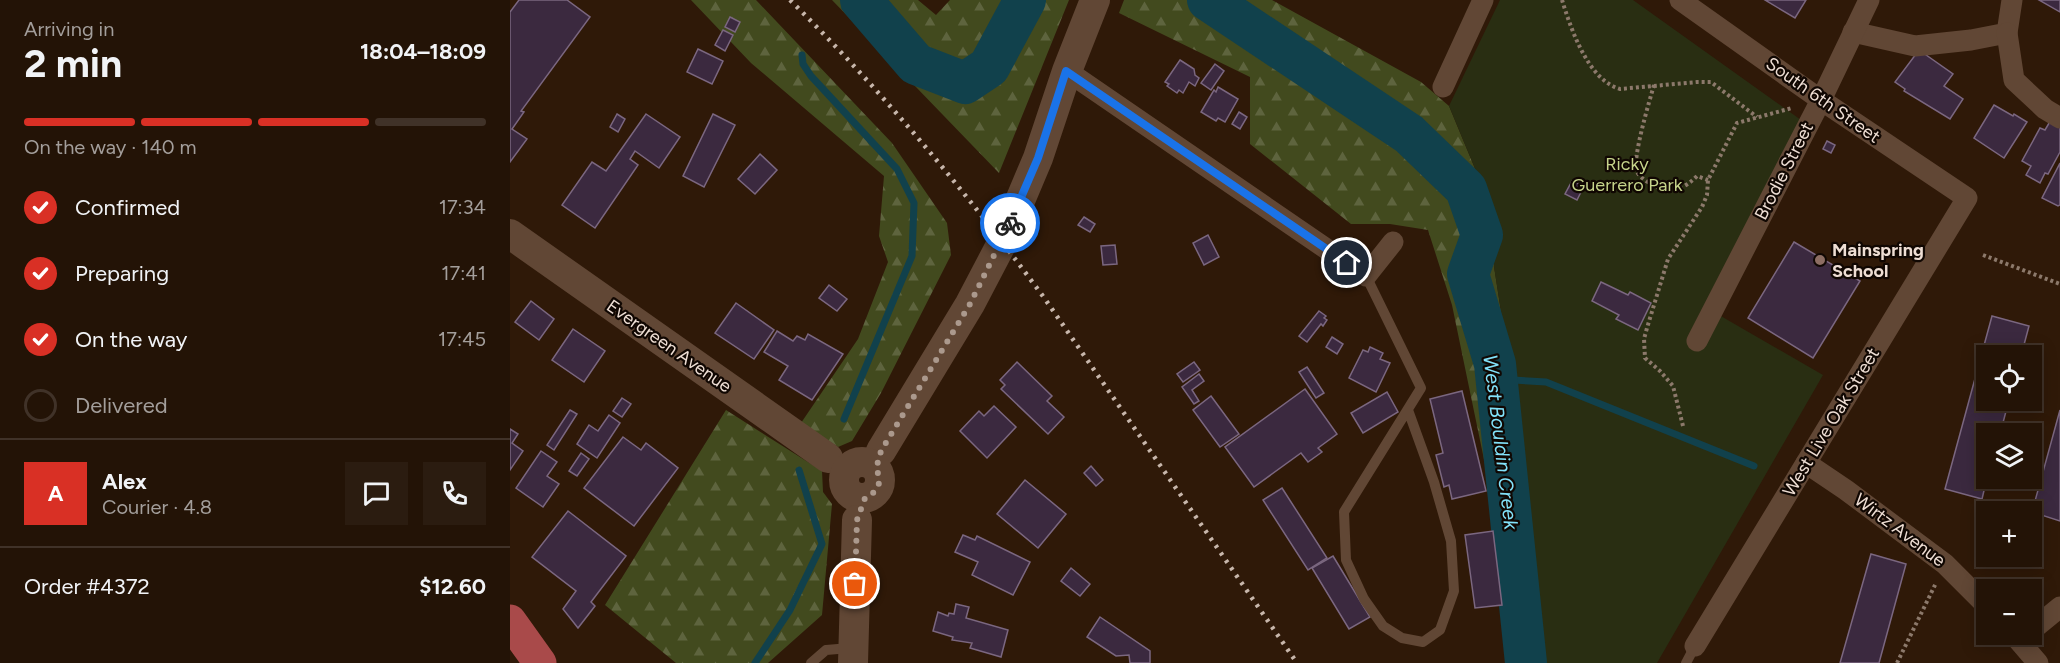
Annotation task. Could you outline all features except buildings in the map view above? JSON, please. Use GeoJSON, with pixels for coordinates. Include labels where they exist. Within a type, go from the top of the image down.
{"type":"FeatureCollection","features":[{"type":"Feature","properties":{"kind":"main road"},"geometry":{"type":"LineString","coordinates":[[510,621],[540,663]]}},
{"type":"Feature","properties":{"kind":"street"},"geometry":{"type":"LineString","coordinates":[[853,655],[858,478],[970,304],[1003,241],[1038,158],[1066,71],[1095,0]]}},
{"type":"Feature","properties":{"kind":"street"},"geometry":{"type":"LineString","coordinates":[[1443,87],[1483,0]]}},
{"type":"Feature","properties":{"kind":"street","name":"South 6th Street"},"geometry":{"type":"LineString","coordinates":[[1680,0],[1821,100],[1966,198]]}},
{"type":"Feature","properties":{"kind":"street","name":"Brodie Street"},"geometry":{"type":"LineString","coordinates":[[1696,341],[1821,100],[1869,0]]}},
{"type":"Feature","properties":{"kind":"street"},"geometry":{"type":"LineString","coordinates":[[2012,0],[2007,33],[2014,80],[2045,109],[2060,118]]}},
{"type":"Feature","properties":{"kind":"street"},"geometry":{"type":"LineString","coordinates":[[1854,32],[1915,46],[1971,40],[2007,33]]}},
{"type":"Feature","properties":{"kind":"street"},"geometry":{"type":"LineString","coordinates":[[1066,71],[1366,276],[1393,242]]}},
{"type":"Feature","properties":{"kind":"street","name":"West Live Oak Street"},"geometry":{"type":"LineString","coordinates":[[1690,655],[1966,198]]}},
{"type":"Feature","properties":{"kind":"street","name":"Evergreen Avenue"},"geometry":{"type":"LineString","coordinates":[[510,234],[858,478]]}},
{"type":"Feature","properties":{"kind":"street","name":"Wirtz Avenue"},"geometry":{"type":"LineString","coordinates":[[1806,464],[1846,489],[1945,564],[1976,595]]}},
{"type":"Feature","properties":{"kind":"street"},"geometry":{"type":"LineString","coordinates":[[2042,620],[2060,607]]}},
{"type":"Feature","properties":{"kind":"street"},"geometry":{"type":"LineString","coordinates":[[2028,645],[2038,663]]}},
{"type":"Feature","properties":{"kind":"lane"},"geometry":{"type":"LineString","coordinates":[[1366,276],[1421,388],[1344,512],[1346,560],[1365,599],[1383,626],[1402,638],[1423,642],[1440,630],[1454,591],[1451,541],[1434,482],[1408,410]]}},
{"type":"Feature","properties":{"kind":"lane"},"geometry":{"type":"LineString","coordinates":[[811,663],[826,650],[853,655]]}},
{"type":"Feature","properties":{"kind":"path"},"geometry":{"type":"LineString","coordinates":[[1562,0],[1573,36],[1600,78],[1611,86],[1620,89],[1711,82],[1757,117]]}},
{"type":"Feature","properties":{"kind":"path"},"geometry":{"type":"LineString","coordinates":[[1654,85],[1641,130],[1640,146],[1636,155],[1636,171],[1649,182],[1667,189],[1682,188],[1697,176],[1708,180]]}},
{"type":"Feature","properties":{"kind":"path"},"geometry":{"type":"LineString","coordinates":[[1683,426],[1673,386],[1646,358],[1644,339],[1668,259],[1702,207],[1707,195],[1708,180],[1737,123],[1795,108]]}},
{"type":"Feature","properties":{"kind":"path"},"geometry":{"type":"LineString","coordinates":[[1983,255],[2060,284]]}},
{"type":"Feature","properties":{"kind":"path"},"geometry":{"type":"LineString","coordinates":[[1897,663],[1945,564]]}},
{"type":"Feature","properties":{"kind":"green space"},"geometry":{"type":"Polygon","coordinates":[[[691,0],[756,0],[892,143],[947,223],[951,255],[881,393],[852,441],[838,447],[801,423],[858,339],[888,262],[879,236],[884,176],[751,63],[691,0]]]}},
{"type":"Feature","properties":{"kind":"green space"},"geometry":{"type":"Polygon","coordinates":[[[832,0],[918,0],[936,15],[950,0],[1069,0],[999,173],[832,0]]]}},
{"type":"Feature","properties":{"kind":"green space"},"geometry":{"type":"Polygon","coordinates":[[[1124,0],[1272,0],[1421,82],[1449,106],[1481,183],[1521,440],[1538,663],[1508,663],[1510,657],[1498,527],[1452,305],[1428,230],[1390,224],[1351,224],[1250,144],[1250,77],[1119,13],[1124,0]]]}},
{"type":"Feature","properties":{"kind":"green space","name":"Ricky Guerrero Park"},"geometry":{"type":"Polygon","coordinates":[[[1500,0],[1633,0],[1815,130],[1719,315],[1823,375],[1657,663],[1538,663],[1521,440],[1481,183],[1449,106],[1500,0]]]}},
{"type":"Feature","properties":{"kind":"green space"},"geometry":{"type":"Polygon","coordinates":[[[726,410],[822,471],[823,492],[832,504],[822,615],[768,663],[676,663],[605,605],[726,410]]]}},
{"type":"Feature","properties":{"kind":"waterway"},"geometry":{"type":"LineString","coordinates":[[845,8],[856,0]]}},
{"type":"Feature","properties":{"kind":"waterway","name":"West Bouldin Creek"},"geometry":{"type":"LineString","coordinates":[[861,0],[916,64],[965,83],[989,67],[1025,0]]}},
{"type":"Feature","properties":{"kind":"waterway","name":"West Bouldin Creek"},"geometry":{"type":"LineString","coordinates":[[1208,0],[1409,134],[1466,189],[1482,235],[1468,274],[1495,364],[1526,663]]}},
{"type":"Feature","properties":{"kind":"waterway"},"geometry":{"type":"LineString","coordinates":[[802,55],[803,64],[811,76],[897,169],[914,203],[912,256],[844,419]]}},
{"type":"Feature","properties":{"kind":"waterway"},"geometry":{"type":"LineString","coordinates":[[1496,379],[1546,382],[1754,466]]}},
{"type":"Feature","properties":{"kind":"waterway"},"geometry":{"type":"LineString","coordinates":[[755,663],[790,610],[822,544],[799,470]]}},
{"type":"Feature","properties":{"kind":"railway"},"geometry":{"type":"LineString","coordinates":[[790,0],[859,71],[955,182],[1016,260],[1297,663]]}},
{"type":"Feature","properties":{"kind":"way so far"},"geometry":{"type":"LineString","coordinates":[[855,584],[857,520],[865,498],[877,490],[879,475],[876,469],[881,451],[970,304],[1010,223]]}},
{"type":"Feature","properties":{"kind":"place","name":"Mainspring School"},"geometry":{"type":"Point","coordinates":[1820,260]}},
{"type":"Feature","properties":{"kind":"route"},"geometry":{"type":"LineString","coordinates":[[1010,223],[1038,158],[1066,71],[1347,263]]}}]}
